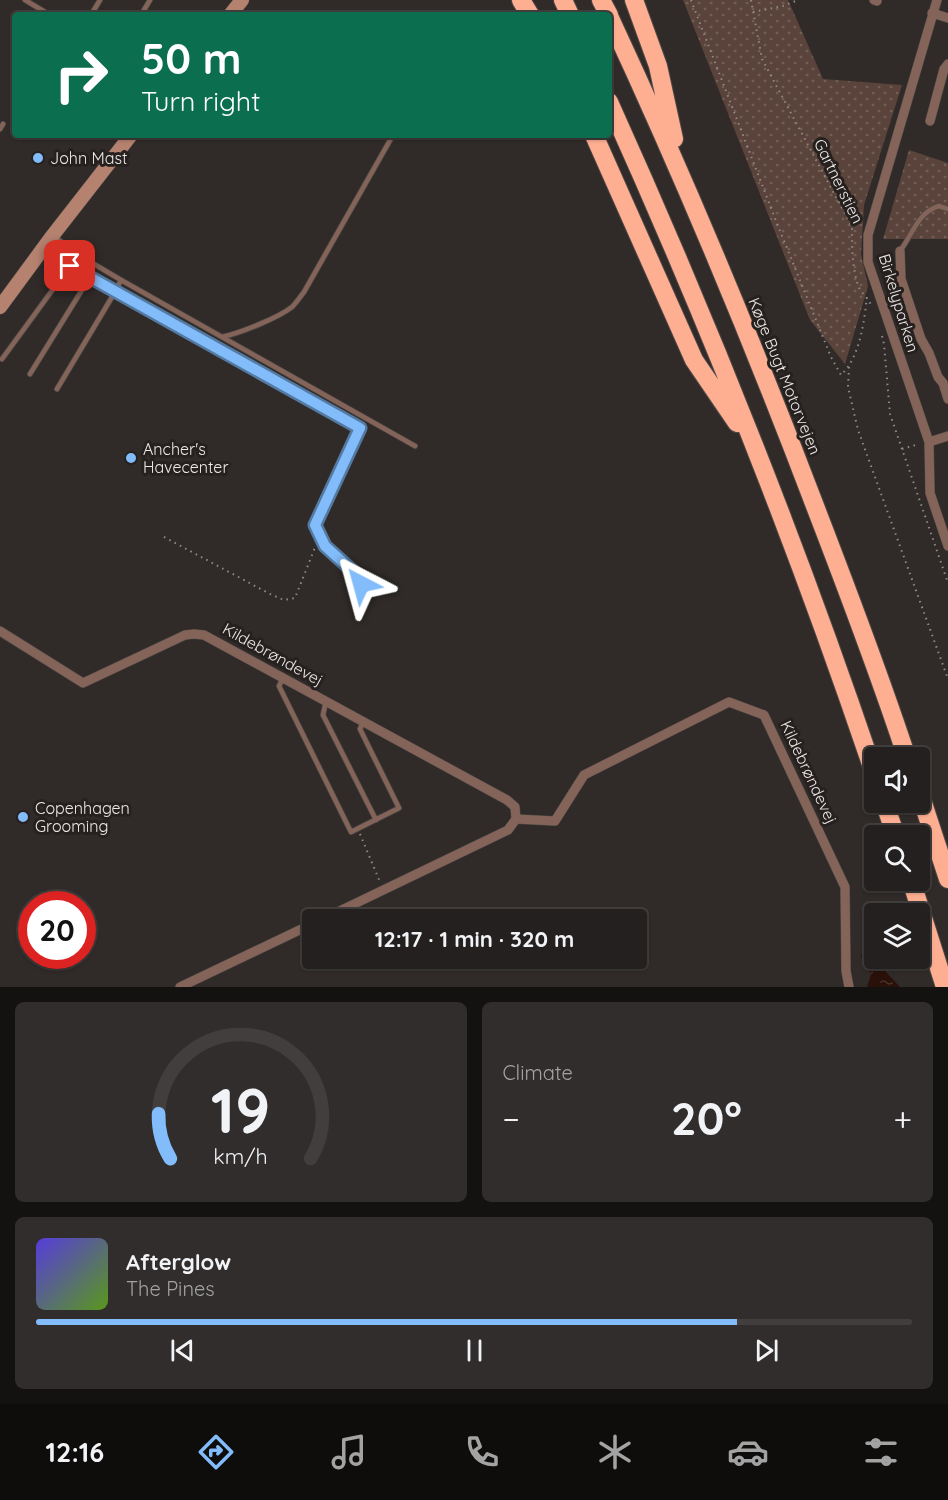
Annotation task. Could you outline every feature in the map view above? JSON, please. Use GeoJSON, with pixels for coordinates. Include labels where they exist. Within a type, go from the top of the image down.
{"type":"FeatureCollection","features":[{"type":"Feature","properties":{"kind":"highway"},"geometry":{"type":"LineString","coordinates":[[634,0],[658,66],[682,176]]}},
{"type":"Feature","properties":{"kind":"highway","name":"Køge Bugt Motorvejen"},"geometry":{"type":"LineString","coordinates":[[612,23],[682,176],[744,325],[852,603],[903,747]]}},
{"type":"Feature","properties":{"kind":"highway"},"geometry":{"type":"LineString","coordinates":[[612,109],[713,342],[818,610],[865,747]]}},
{"type":"Feature","properties":{"kind":"highway"},"geometry":{"type":"LineString","coordinates":[[595,138],[694,360],[756,451]]}},
{"type":"Feature","properties":{"kind":"highway"},"geometry":{"type":"LineString","coordinates":[[926,813],[948,879]]}},
{"type":"Feature","properties":{"kind":"highway"},"geometry":{"type":"LineString","coordinates":[[914,891],[945,987]]}},
{"type":"Feature","properties":{"kind":"street"},"geometry":{"type":"LineString","coordinates":[[232,12],[242,0]]}},
{"type":"Feature","properties":{"kind":"street","name":"Birkelyparken"},"geometry":{"type":"LineString","coordinates":[[937,0],[868,235],[868,262],[929,442],[930,493],[948,546]]}},
{"type":"Feature","properties":{"kind":"street"},"geometry":{"type":"LineString","coordinates":[[932,13],[948,18]]}},
{"type":"Feature","properties":{"kind":"street"},"geometry":{"type":"LineString","coordinates":[[930,121],[944,69],[948,64]]}},
{"type":"Feature","properties":{"kind":"street"},"geometry":{"type":"LineString","coordinates":[[0,307],[129,138]]}},
{"type":"Feature","properties":{"kind":"street"},"geometry":{"type":"LineString","coordinates":[[900,251],[901,279],[921,339],[948,399]]}},
{"type":"Feature","properties":{"kind":"street"},"geometry":{"type":"LineString","coordinates":[[929,442],[948,436]]}},
{"type":"Feature","properties":{"kind":"street","name":"Kildebrøndevej"},"geometry":{"type":"LineString","coordinates":[[0,632],[83,683],[185,636],[204,635],[507,800],[515,807],[516,819],[555,821],[584,775],[729,702],[764,715],[845,887],[846,971],[849,987]]}},
{"type":"Feature","properties":{"kind":"street"},"geometry":{"type":"LineString","coordinates":[[344,909],[508,830],[516,819]]}},
{"type":"Feature","properties":{"kind":"street"},"geometry":{"type":"LineString","coordinates":[[180,987],[302,929]]}},
{"type":"Feature","properties":{"kind":"lane"},"geometry":{"type":"LineString","coordinates":[[25,0],[45,12]]}},
{"type":"Feature","properties":{"kind":"lane"},"geometry":{"type":"LineString","coordinates":[[221,337],[243,331],[284,312],[298,300],[391,138]]}},
{"type":"Feature","properties":{"kind":"lane"},"geometry":{"type":"LineString","coordinates":[[900,251],[918,220],[925,213],[939,206],[948,209]]}},
{"type":"Feature","properties":{"kind":"lane"},"geometry":{"type":"LineString","coordinates":[[53,235],[77,254],[121,280],[415,446]]}},
{"type":"Feature","properties":{"kind":"lane"},"geometry":{"type":"LineString","coordinates":[[42,251],[360,428],[315,525],[325,546],[356,574],[361,584]]}},
{"type":"Feature","properties":{"kind":"lane"},"geometry":{"type":"LineString","coordinates":[[2,359],[70,266]]}},
{"type":"Feature","properties":{"kind":"lane"},"geometry":{"type":"LineString","coordinates":[[30,374],[90,277]]}},
{"type":"Feature","properties":{"kind":"lane"},"geometry":{"type":"LineString","coordinates":[[57,388],[121,280]]}},
{"type":"Feature","properties":{"kind":"lane"},"geometry":{"type":"LineString","coordinates":[[282,678],[279,686],[351,832],[399,808],[360,729],[363,722]]}},
{"type":"Feature","properties":{"kind":"lane"},"geometry":{"type":"LineString","coordinates":[[326,701],[323,715],[376,820]]}},
{"type":"Feature","properties":{"kind":"path"},"geometry":{"type":"LineString","coordinates":[[691,0],[831,357],[841,375],[849,367]]}},
{"type":"Feature","properties":{"kind":"path","name":"Gartnerstien"},"geometry":{"type":"LineString","coordinates":[[751,0],[762,59],[852,227],[853,258],[858,288],[871,305]]}},
{"type":"Feature","properties":{"kind":"path"},"geometry":{"type":"LineString","coordinates":[[753,12],[783,6],[798,0]]}},
{"type":"Feature","properties":{"kind":"path"},"geometry":{"type":"LineString","coordinates":[[867,297],[863,329],[849,367],[848,387],[858,430],[948,679]]}},
{"type":"Feature","properties":{"kind":"path"},"geometry":{"type":"LineString","coordinates":[[881,334],[884,344],[890,414],[948,583]]}},
{"type":"Feature","properties":{"kind":"path"},"geometry":{"type":"LineString","coordinates":[[902,449],[929,442]]}},
{"type":"Feature","properties":{"kind":"path"},"geometry":{"type":"LineString","coordinates":[[164,537],[284,600],[295,598],[320,537]]}},
{"type":"Feature","properties":{"kind":"path"},"geometry":{"type":"LineString","coordinates":[[358,828],[383,890]]}},
{"type":"Feature","properties":{"kind":"shaded area"},"geometry":{"type":"Polygon","coordinates":[[[683,0],[788,0],[823,79],[902,85],[864,205],[861,254],[868,286],[845,364],[810,320],[683,0]]]}},
{"type":"Feature","properties":{"kind":"shaded area"},"geometry":{"type":"Polygon","coordinates":[[[909,150],[948,163],[948,239],[883,239],[909,150]]]}},
{"type":"Feature","properties":{"kind":"water"},"geometry":{"type":"Polygon","coordinates":[[[868,969],[886,969],[886,972],[900,987],[867,987],[871,974],[868,969]]]}},
{"type":"Feature","properties":{"kind":"place","name":"John Mast"},"geometry":{"type":"Point","coordinates":[38,158]}},
{"type":"Feature","properties":{"kind":"place","name":"Ancher's Havecenter"},"geometry":{"type":"Point","coordinates":[131,458]}},
{"type":"Feature","properties":{"kind":"place","name":"Copenhagen Grooming"},"geometry":{"type":"Point","coordinates":[23,817]}},
{"type":"Feature","properties":{"kind":"route"},"geometry":{"type":"LineString","coordinates":[[70,266],[360,428],[315,525],[325,546],[356,574],[361,584]]}}]}
